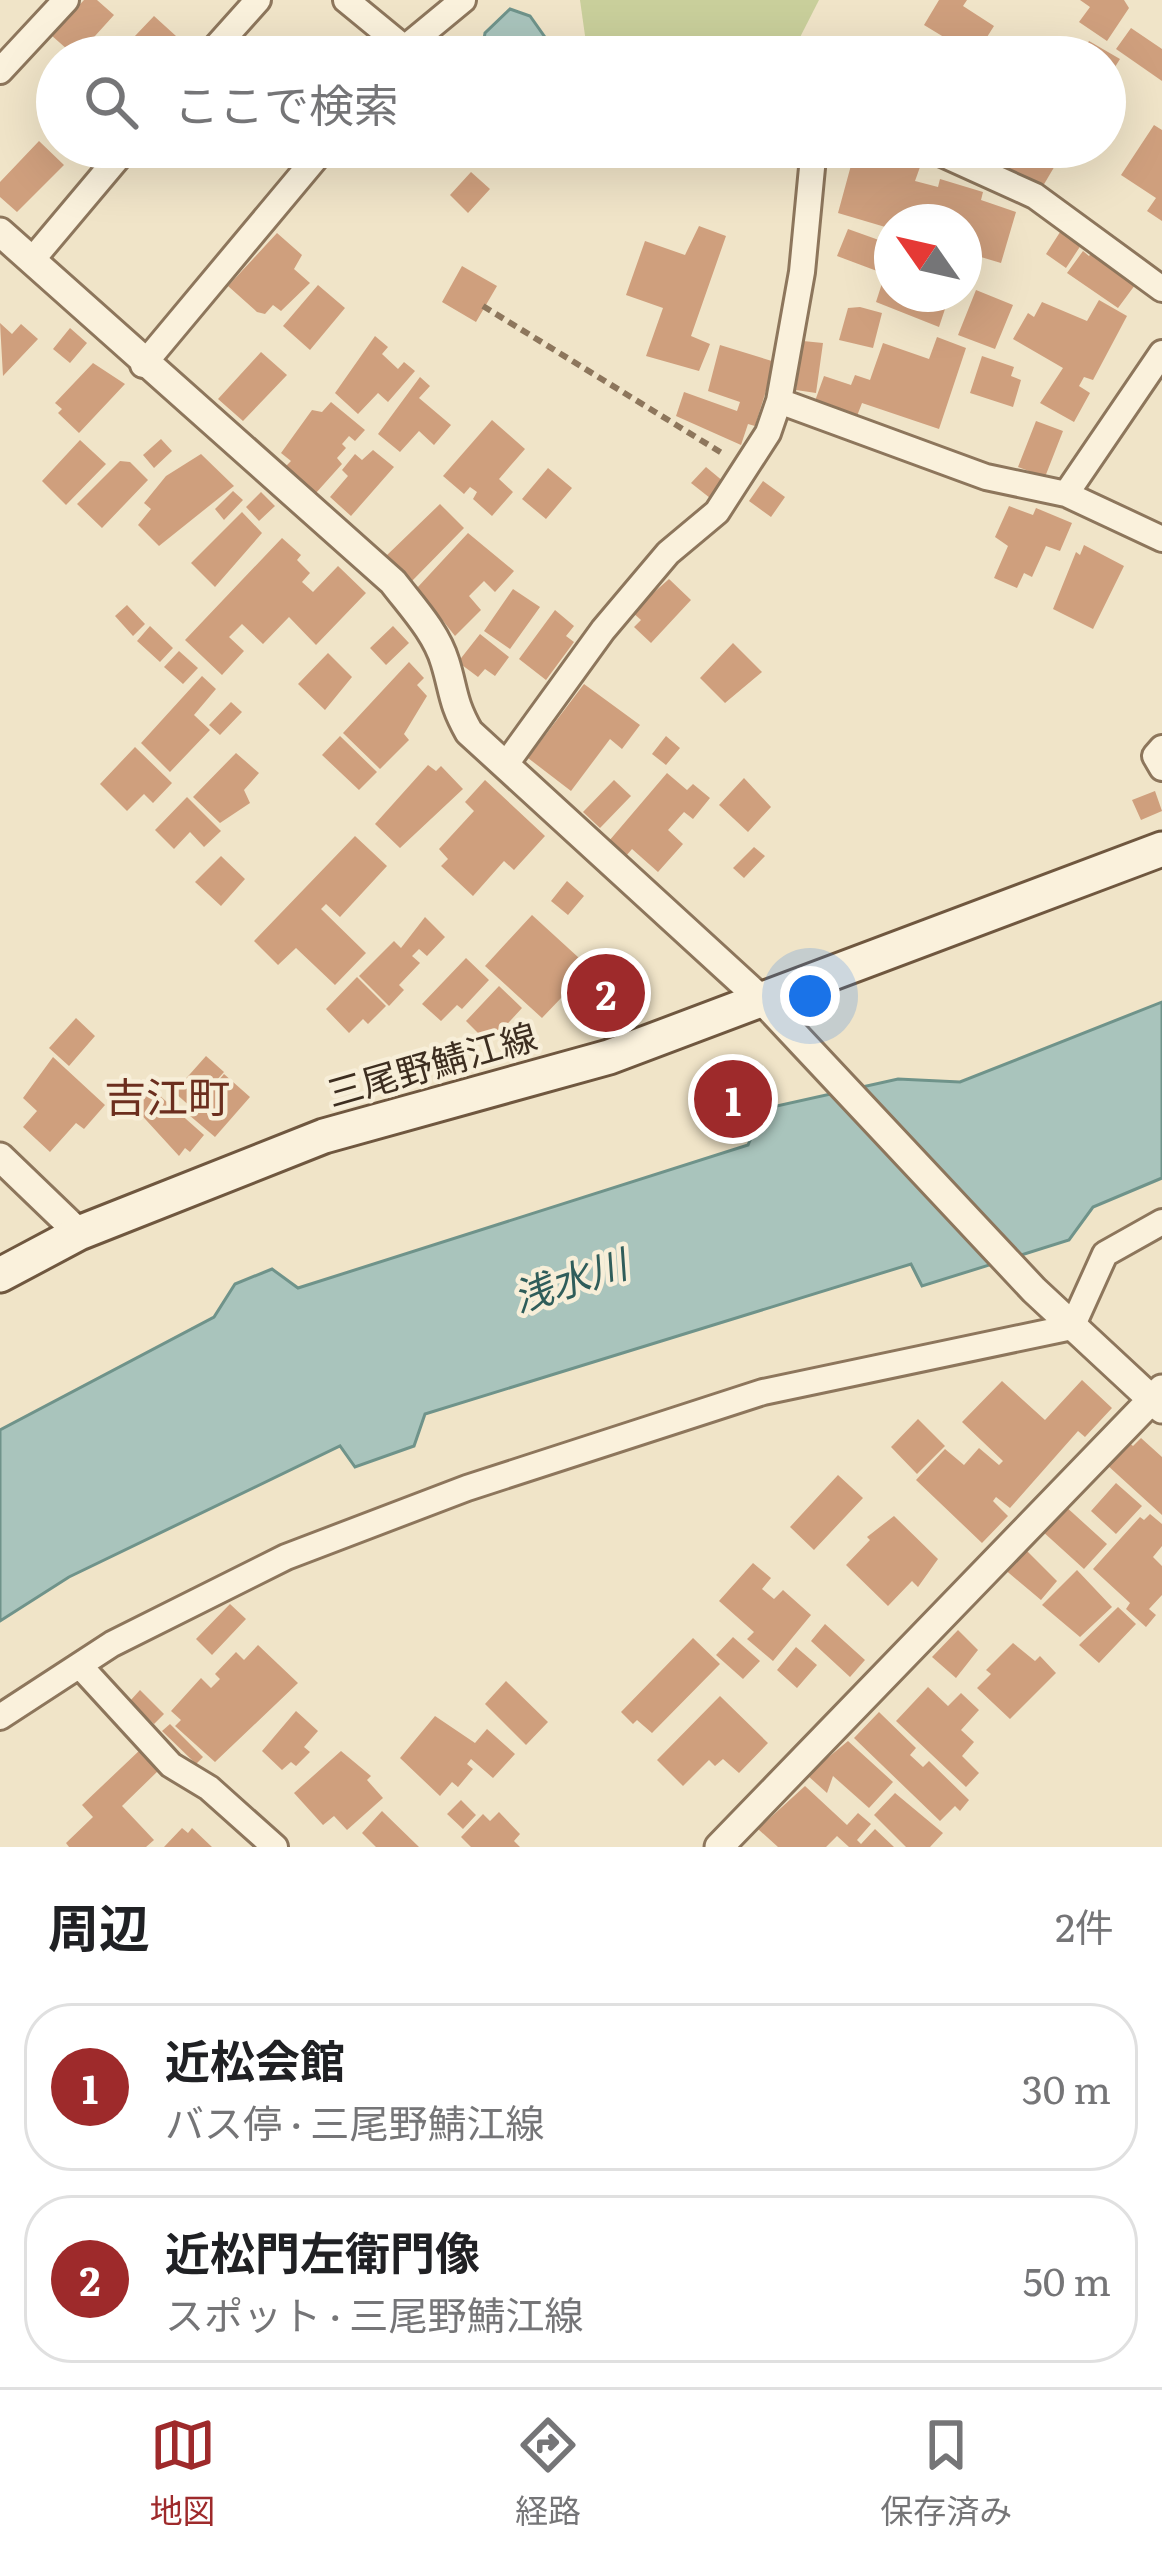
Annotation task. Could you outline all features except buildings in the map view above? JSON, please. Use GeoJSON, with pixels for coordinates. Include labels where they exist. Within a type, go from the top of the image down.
{"type":"FeatureCollection","features":[{"type":"Feature","properties":{"kind":"main road","name":"三尾野鯖江線"},"geometry":{"type":"LineString","coordinates":[[0,1275],[79,1233],[324,1136],[775,1014],[1162,849]]}},
{"type":"Feature","properties":{"kind":"street"},"geometry":{"type":"LineString","coordinates":[[0,71],[66,0]]}},
{"type":"Feature","properties":{"kind":"street"},"geometry":{"type":"LineString","coordinates":[[226,36],[258,0]]}},
{"type":"Feature","properties":{"kind":"street"},"geometry":{"type":"LineString","coordinates":[[346,0],[382,36]]}},
{"type":"Feature","properties":{"kind":"street"},"geometry":{"type":"LineString","coordinates":[[418,36],[463,0]]}},
{"type":"Feature","properties":{"kind":"street"},"geometry":{"type":"LineString","coordinates":[[32,260],[109,168]]}},
{"type":"Feature","properties":{"kind":"street"},"geometry":{"type":"LineString","coordinates":[[143,365],[307,168]]}},
{"type":"Feature","properties":{"kind":"street"},"geometry":{"type":"LineString","coordinates":[[506,764],[603,630],[668,553],[717,512],[768,433],[779,401],[802,272],[812,168]]}},
{"type":"Feature","properties":{"kind":"street"},"geometry":{"type":"LineString","coordinates":[[973,168],[1035,196],[1162,289]]}},
{"type":"Feature","properties":{"kind":"street"},"geometry":{"type":"LineString","coordinates":[[0,232],[143,365],[393,583],[430,630],[446,663],[448,695],[469,733],[775,1014],[1034,1290],[1159,1399],[719,1847]]}},
{"type":"Feature","properties":{"kind":"street"},"geometry":{"type":"LineString","coordinates":[[1066,494],[1162,353]]}},
{"type":"Feature","properties":{"kind":"street"},"geometry":{"type":"LineString","coordinates":[[779,401],[986,477],[1066,494],[1162,539]]}},
{"type":"Feature","properties":{"kind":"street"},"geometry":{"type":"LineString","coordinates":[[1162,748],[1155,756],[1162,768]]}},
{"type":"Feature","properties":{"kind":"street"},"geometry":{"type":"LineString","coordinates":[[0,1157],[79,1233]]}},
{"type":"Feature","properties":{"kind":"street"},"geometry":{"type":"LineString","coordinates":[[1072,1327],[1105,1254],[1162,1222]]}},
{"type":"Feature","properties":{"kind":"street"},"geometry":{"type":"LineString","coordinates":[[0,1717],[38,1688],[112,1645],[286,1557],[546,1460],[763,1392],[1072,1327]]}},
{"type":"Feature","properties":{"kind":"street"},"geometry":{"type":"LineString","coordinates":[[81,1667],[172,1765],[209,1789],[275,1847]]}},
{"type":"Feature","properties":{"kind":"path"},"geometry":{"type":"LineString","coordinates":[[483,306],[746,467]]}},
{"type":"Feature","properties":{"kind":"green space"},"geometry":{"type":"Polygon","coordinates":[[[580,0],[819,0],[801,36],[585,36],[580,0]]]}},
{"type":"Feature","properties":{"kind":"water"},"geometry":{"type":"Polygon","coordinates":[[[510,9],[530,16],[544,36],[484,36],[510,9]]]}},
{"type":"Feature","properties":{"kind":"water","name":"浅水川"},"geometry":{"type":"Polygon","coordinates":[[[1162,1002],[1162,1178],[1093,1207],[1069,1240],[922,1286],[911,1264],[425,1414],[414,1446],[355,1467],[340,1446],[69,1577],[0,1621],[0,1430],[214,1317],[235,1284],[272,1269],[298,1288],[748,1145],[763,1109],[898,1079],[960,1082],[1162,1002]]]}},
{"type":"Feature","properties":{"kind":"place","name":"近松門左衛門像"},"geometry":{"type":"Point","coordinates":[606,993]}},
{"type":"Feature","properties":{"kind":"place","name":"近松会館"},"geometry":{"type":"Point","coordinates":[733,1099]}},
{"type":"Feature","properties":{"kind":"district","name":"吉江町"},"geometry":{"type":"Point","coordinates":[167,1098]}}]}
